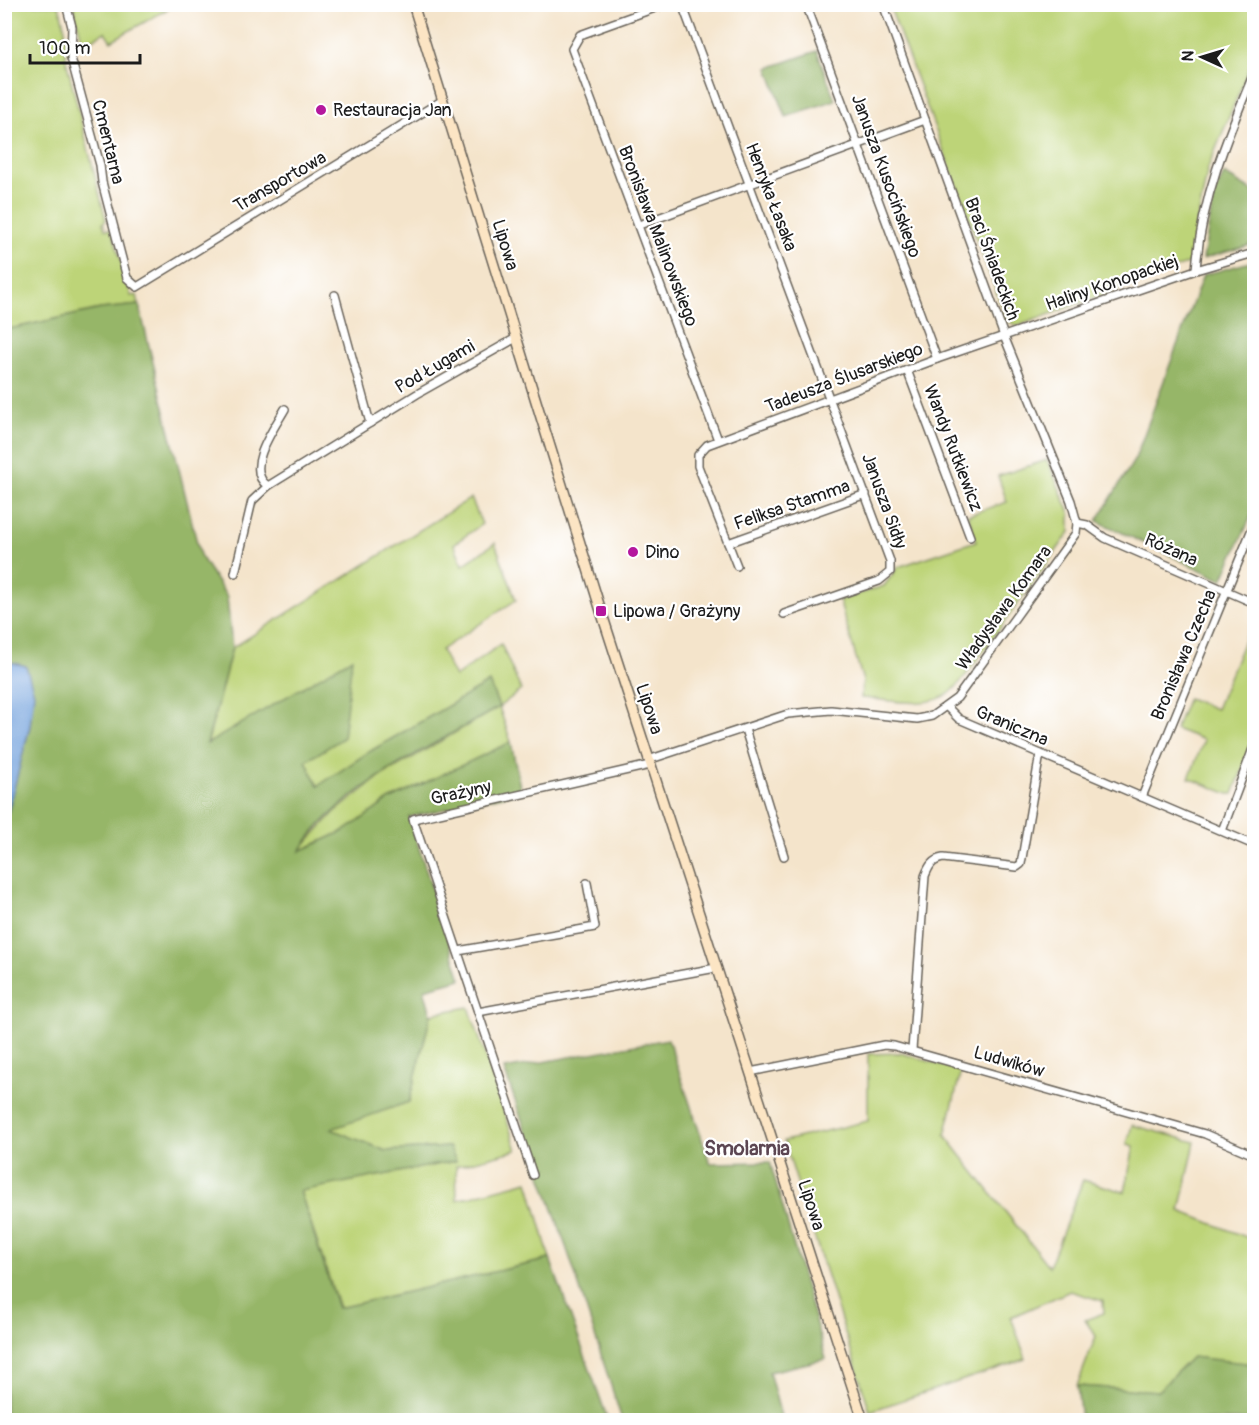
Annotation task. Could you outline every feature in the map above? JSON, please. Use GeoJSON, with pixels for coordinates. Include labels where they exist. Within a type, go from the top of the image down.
{"type":"FeatureCollection","features":[{"type":"Feature","properties":{"kind":"main road","name":"Lipowa"},"geometry":{"type":"LineString","coordinates":[[413,4],[649,763],[863,1420]]}},
{"type":"Feature","properties":{"kind":"street","name":"Cmentarna"},"geometry":{"type":"LineString","coordinates":[[66,4],[72,27],[71,58],[127,278],[132,285]]}},
{"type":"Feature","properties":{"kind":"street","name":"Bronisława Malinowskiego"},"geometry":{"type":"LineString","coordinates":[[666,4],[583,34],[573,43],[572,52],[718,440]]}},
{"type":"Feature","properties":{"kind":"street","name":"Henryka Łasaka"},"geometry":{"type":"LineString","coordinates":[[682,4],[832,400]]}},
{"type":"Feature","properties":{"kind":"street","name":"Janusza Kusocińskiego"},"geometry":{"type":"LineString","coordinates":[[806,4],[937,359]]}},
{"type":"Feature","properties":{"kind":"street","name":"Braci Śniadeckich"},"geometry":{"type":"LineString","coordinates":[[883,4],[1004,336],[1071,501],[1077,523]]}},
{"type":"Feature","properties":{"kind":"street"},"geometry":{"type":"LineString","coordinates":[[1196,270],[1206,201],[1222,150],[1254,73]]}},
{"type":"Feature","properties":{"kind":"street","name":"Transportowa"},"geometry":{"type":"LineString","coordinates":[[132,285],[137,287],[145,284],[234,226],[443,100]]}},
{"type":"Feature","properties":{"kind":"street"},"geometry":{"type":"LineString","coordinates":[[639,225],[925,120]]}},
{"type":"Feature","properties":{"kind":"street","name":"Haliny Konopackiej"},"geometry":{"type":"LineString","coordinates":[[1004,336],[1196,270],[1254,253]]}},
{"type":"Feature","properties":{"kind":"street"},"geometry":{"type":"LineString","coordinates":[[335,295],[370,423]]}},
{"type":"Feature","properties":{"kind":"street","name":"Tadeusza Ślusarskiego"},"geometry":{"type":"LineString","coordinates":[[698,455],[702,448],[718,440],[1004,336]]}},
{"type":"Feature","properties":{"kind":"street","name":"Pod Ługami"},"geometry":{"type":"LineString","coordinates":[[235,573],[252,501],[268,486],[370,423],[516,338]]}},
{"type":"Feature","properties":{"kind":"street","name":"Wandy Rutkiewicz"},"geometry":{"type":"LineString","coordinates":[[907,370],[970,537]]}},
{"type":"Feature","properties":{"kind":"street","name":"Janusza Sidły"},"geometry":{"type":"LineString","coordinates":[[784,614],[879,581],[887,576],[890,561],[832,400]]}},
{"type":"Feature","properties":{"kind":"street"},"geometry":{"type":"LineString","coordinates":[[268,486],[262,480],[260,455],[285,409]]}},
{"type":"Feature","properties":{"kind":"street","name":"Feliksa Stamma"},"geometry":{"type":"LineString","coordinates":[[698,455],[698,466],[737,566]]}},
{"type":"Feature","properties":{"kind":"street","name":"Feliksa Stamma"},"geometry":{"type":"LineString","coordinates":[[728,543],[866,494]]}},
{"type":"Feature","properties":{"kind":"street","name":"Różana"},"geometry":{"type":"LineString","coordinates":[[1077,523],[1087,525],[1105,538],[1254,603]]}},
{"type":"Feature","properties":{"kind":"street","name":"Władysława Komara"},"geometry":{"type":"LineString","coordinates":[[947,707],[957,698],[1072,542],[1077,523]]}},
{"type":"Feature","properties":{"kind":"street","name":"Bronisława Czecha"},"geometry":{"type":"LineString","coordinates":[[1142,797],[1254,524]]}},
{"type":"Feature","properties":{"kind":"street"},"geometry":{"type":"LineString","coordinates":[[649,763],[745,729],[805,711],[831,710],[917,719],[932,716],[947,707]]}},
{"type":"Feature","properties":{"kind":"street","name":"Graniczna"},"geometry":{"type":"LineString","coordinates":[[947,707],[959,719],[1254,845]]}},
{"type":"Feature","properties":{"kind":"street"},"geometry":{"type":"LineString","coordinates":[[745,729],[784,856]]}},
{"type":"Feature","properties":{"kind":"street"},"geometry":{"type":"LineString","coordinates":[[1222,831],[1254,746]]}},
{"type":"Feature","properties":{"kind":"street"},"geometry":{"type":"LineString","coordinates":[[912,1050],[925,876],[928,868],[935,860],[943,858],[1017,867],[1021,864],[1040,754]]}},
{"type":"Feature","properties":{"kind":"street","name":"Grażyny"},"geometry":{"type":"LineString","coordinates":[[533,1175],[413,819],[649,763]]}},
{"type":"Feature","properties":{"kind":"street"},"geometry":{"type":"LineString","coordinates":[[458,951],[596,927],[587,883]]}},
{"type":"Feature","properties":{"kind":"street"},"geometry":{"type":"LineString","coordinates":[[478,1012],[716,968]]}},
{"type":"Feature","properties":{"kind":"street","name":"Ludwików"},"geometry":{"type":"LineString","coordinates":[[750,1072],[884,1045],[912,1050],[1205,1134],[1254,1155]]}},
{"type":"Feature","properties":{"kind":"green space"},"geometry":{"type":"Polygon","coordinates":[[[73,4],[175,5],[111,41],[105,32],[83,44],[73,4]]]}},
{"type":"Feature","properties":{"kind":"green space"},"geometry":{"type":"Polygon","coordinates":[[[4,5],[59,5],[65,29],[66,60],[106,220],[103,223],[105,229],[112,230],[131,296],[137,295],[139,305],[100,309],[5,330],[4,5]]]}},
{"type":"Feature","properties":{"kind":"green space"},"geometry":{"type":"Polygon","coordinates":[[[889,5],[1254,5],[1254,56],[1208,168],[1189,263],[1018,326],[1007,321],[889,5]]]}},
{"type":"Feature","properties":{"kind":"green space"},"geometry":{"type":"Polygon","coordinates":[[[817,51],[835,100],[786,117],[768,68],[817,51]]]}},
{"type":"Feature","properties":{"kind":"green space"},"geometry":{"type":"Polygon","coordinates":[[[1224,174],[1254,192],[1254,244],[1203,259],[1214,195],[1224,174]]]}},
{"type":"Feature","properties":{"kind":"green space"},"geometry":{"type":"Polygon","coordinates":[[[1254,261],[1254,510],[1222,580],[1097,521],[1135,459],[1203,275],[1254,261]]]}},
{"type":"Feature","properties":{"kind":"green space"},"geometry":{"type":"Polygon","coordinates":[[[139,305],[200,555],[227,597],[232,648],[207,744],[352,658],[343,738],[306,761],[318,786],[369,752],[489,682],[499,707],[419,752],[363,788],[338,807],[317,828],[300,851],[346,830],[389,800],[511,742],[521,792],[409,817],[461,979],[424,989],[431,1014],[409,1102],[331,1129],[386,1151],[449,1147],[456,1161],[300,1191],[338,1308],[550,1259],[608,1420],[5,1420],[4,814],[8,812],[30,726],[26,666],[5,661],[5,330],[101,309],[139,305]]]}},
{"type":"Feature","properties":{"kind":"green space"},"geometry":{"type":"Polygon","coordinates":[[[1047,460],[1070,513],[1070,532],[966,675],[950,693],[930,701],[907,702],[861,698],[863,681],[839,600],[884,586],[898,567],[976,541],[968,515],[1007,502],[998,476],[1047,460]]]}},
{"type":"Feature","properties":{"kind":"green space"},"geometry":{"type":"Polygon","coordinates":[[[471,498],[482,524],[454,544],[463,565],[495,543],[516,600],[441,650],[455,677],[501,644],[521,690],[499,707],[489,682],[369,752],[318,786],[306,761],[207,745],[232,648],[471,498]]]}},
{"type":"Feature","properties":{"kind":"green space"},"geometry":{"type":"Polygon","coordinates":[[[1254,617],[1254,739],[1233,794],[1229,794],[1189,778],[1204,740],[1175,729],[1188,698],[1216,709],[1254,617]]]}},
{"type":"Feature","properties":{"kind":"green space"},"geometry":{"type":"Polygon","coordinates":[[[499,707],[511,742],[389,800],[346,830],[298,852],[335,812],[381,776],[499,707]]]}},
{"type":"Feature","properties":{"kind":"green space"},"geometry":{"type":"Polygon","coordinates":[[[469,1007],[517,1150],[456,1166],[457,1200],[528,1181],[550,1259],[339,1308],[300,1191],[456,1161],[448,1147],[386,1151],[330,1129],[409,1102],[431,1014],[469,1007]]]}},
{"type":"Feature","properties":{"kind":"green space"},"geometry":{"type":"Polygon","coordinates":[[[668,1039],[710,1163],[770,1162],[826,1359],[769,1372],[782,1420],[622,1420],[571,1261],[504,1069],[668,1039]]]}},
{"type":"Feature","properties":{"kind":"green space"},"geometry":{"type":"Polygon","coordinates":[[[901,1053],[961,1071],[945,1135],[1049,1267],[1083,1180],[1125,1192],[1134,1146],[1127,1144],[1132,1125],[1195,1142],[1180,1211],[1254,1240],[1254,1365],[1192,1357],[1158,1391],[1077,1386],[1096,1336],[1085,1320],[1104,1313],[1103,1301],[1070,1291],[1011,1317],[1026,1359],[870,1411],[784,1141],[868,1121],[868,1054],[901,1053]]]}},
{"type":"Feature","properties":{"kind":"green space"},"geometry":{"type":"Polygon","coordinates":[[[1192,1357],[1254,1364],[1254,1420],[1081,1420],[1077,1386],[1158,1391],[1192,1357]]]}},
{"type":"Feature","properties":{"kind":"water"},"geometry":{"type":"Polygon","coordinates":[[[5,661],[26,666],[34,693],[30,726],[8,812],[5,814],[5,661]]]}},
{"type":"Feature","properties":{"kind":"place","name":"Restauracja Jan"},"geometry":{"type":"Point","coordinates":[321,110]}},
{"type":"Feature","properties":{"kind":"place","name":"Dino"},"geometry":{"type":"Point","coordinates":[633,552]}},
{"type":"Feature","properties":{"kind":"place","name":"Lipowa / Grażyny"},"geometry":{"type":"Point","coordinates":[601,611]}},
{"type":"Feature","properties":{"kind":"district","name":"Smolarnia"},"geometry":{"type":"Point","coordinates":[747,1148]}}]}
